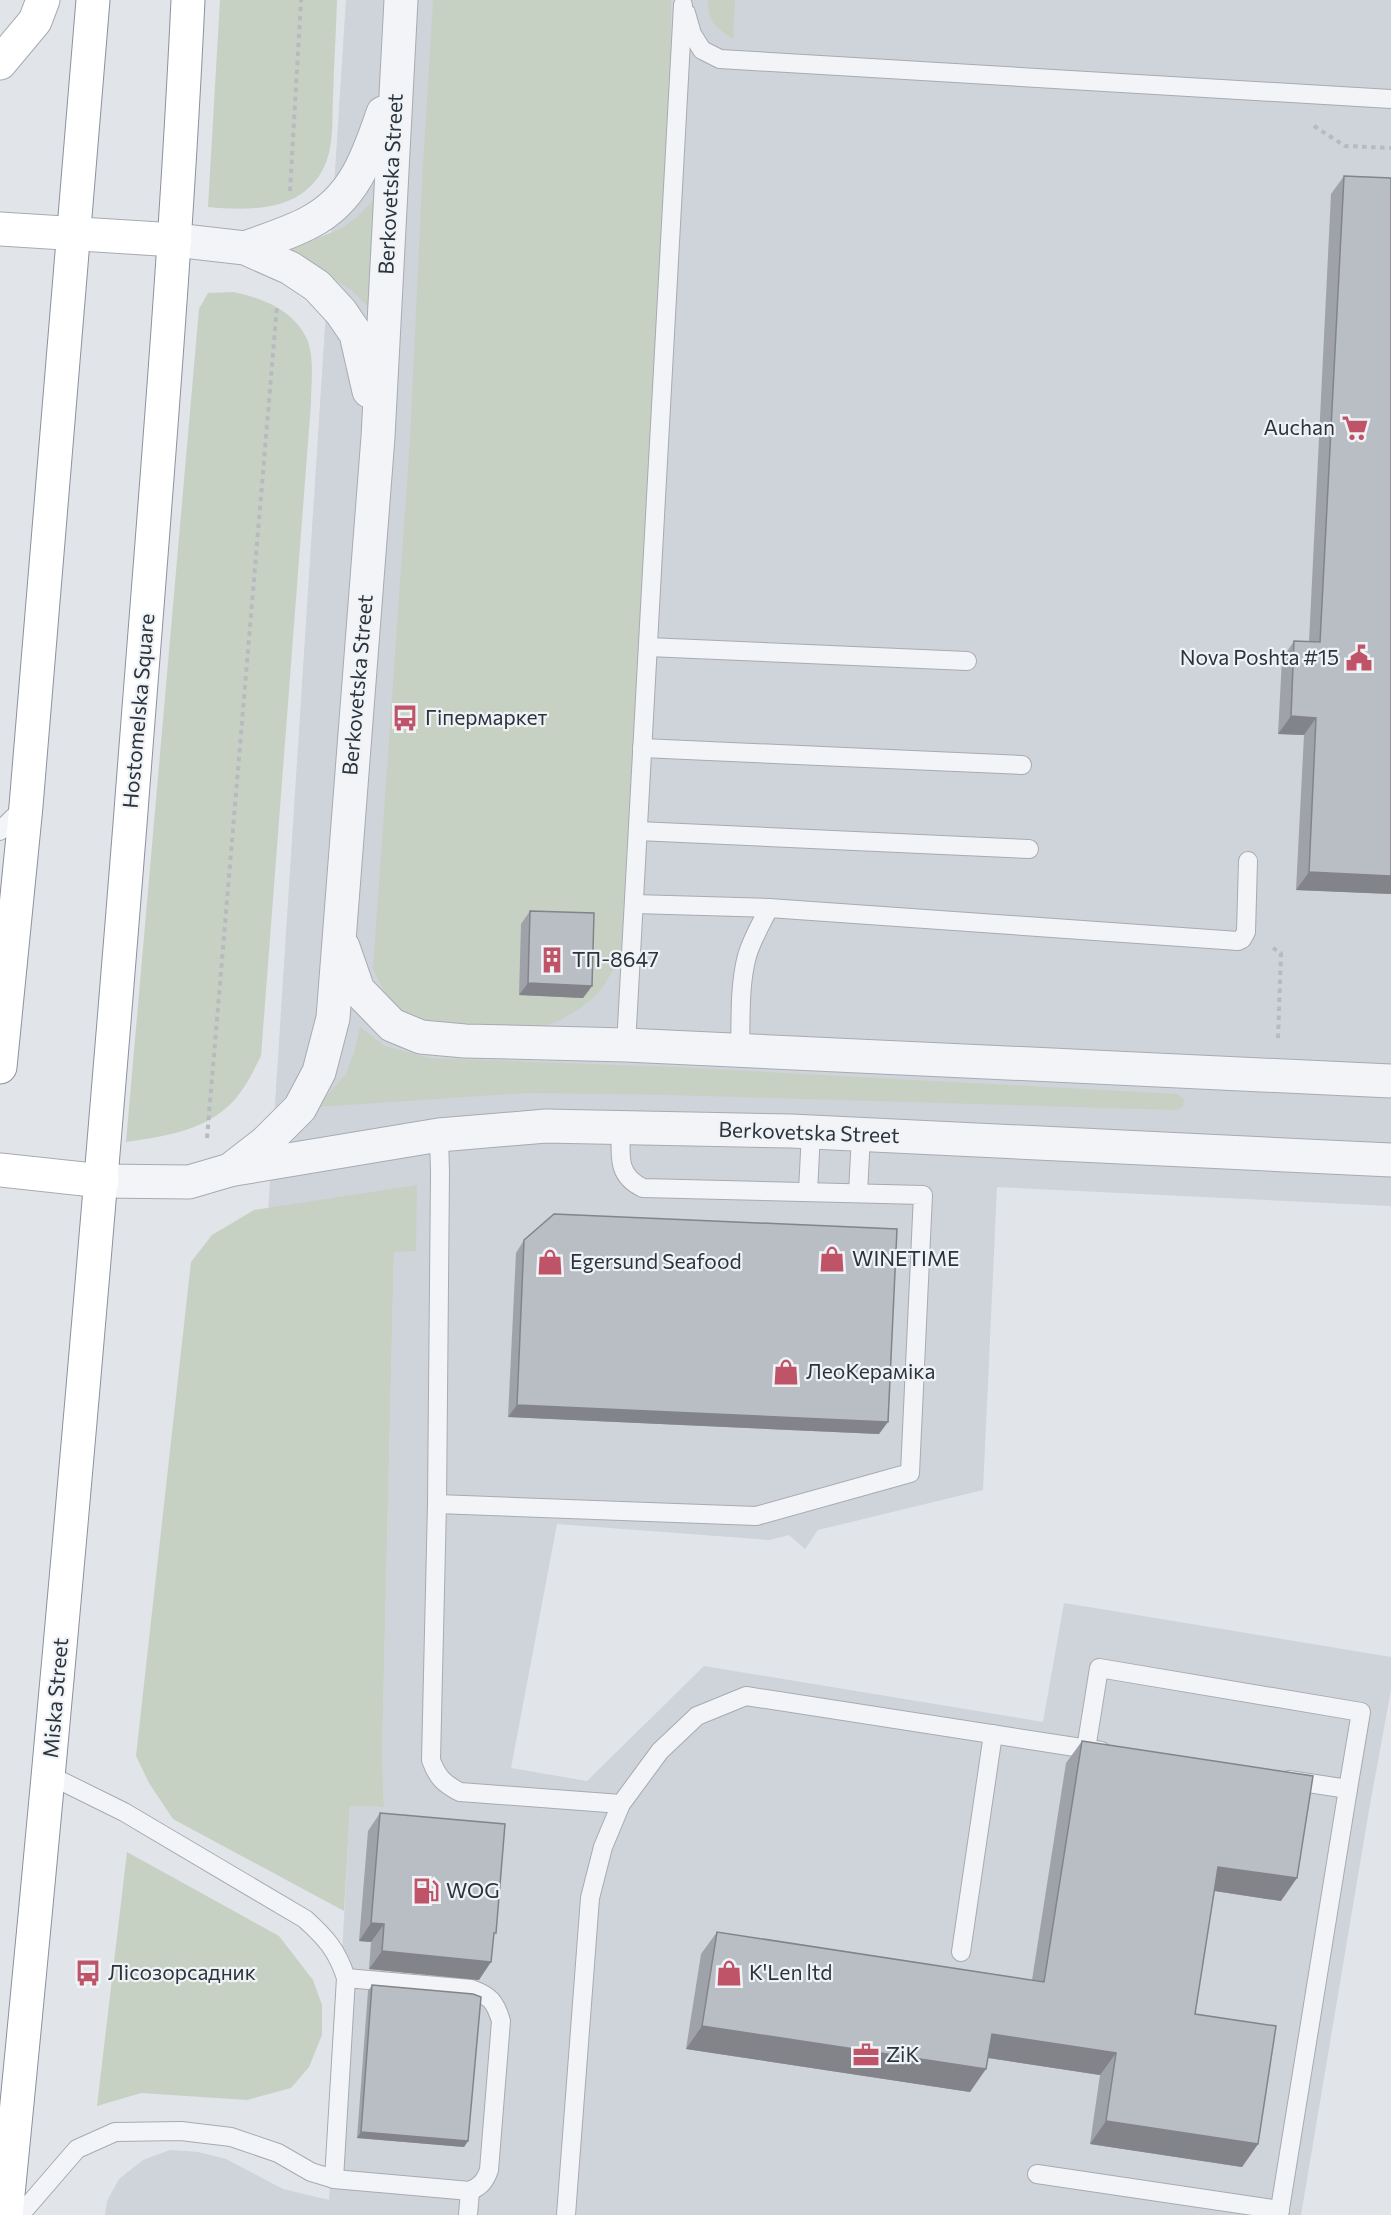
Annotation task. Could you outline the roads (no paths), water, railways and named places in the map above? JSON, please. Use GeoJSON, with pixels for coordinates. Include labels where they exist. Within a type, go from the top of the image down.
{"type":"FeatureCollection","features":[{"type":"Feature","properties":{"kind":"main road"},"geometry":{"type":"LineString","coordinates":[[0,63],[35,21],[43,0]]}},
{"type":"Feature","properties":{"kind":"main road"},"geometry":{"type":"LineString","coordinates":[[0,1067],[26,806],[93,0]]}},
{"type":"Feature","properties":{"kind":"main road","name":"Hostomelska Square"},"geometry":{"type":"LineString","coordinates":[[102,1181],[175,240],[188,0]]}},
{"type":"Feature","properties":{"kind":"main road"},"geometry":{"type":"LineString","coordinates":[[0,229],[175,240]]}},
{"type":"Feature","properties":{"kind":"main road"},"geometry":{"type":"LineString","coordinates":[[0,1170],[102,1181]]}},
{"type":"Feature","properties":{"kind":"main road","name":"Miska Street"},"geometry":{"type":"LineString","coordinates":[[6,2215],[49,1775],[102,1181]]}},
{"type":"Feature","properties":{"kind":"street"},"geometry":{"type":"LineString","coordinates":[[397,71],[401,0]]}},
{"type":"Feature","properties":{"kind":"street","name":"Berkovetska Street"},"geometry":{"type":"LineString","coordinates":[[245,248],[319,217],[334,206],[352,185],[367,159],[397,71]]}},
{"type":"Feature","properties":{"kind":"street","name":"Berkovetska Street"},"geometry":{"type":"LineString","coordinates":[[230,1170],[267,1142],[300,1108],[319,1072],[333,1017],[378,437],[397,71]]}},
{"type":"Feature","properties":{"kind":"street","name":"Berkovetska Street"},"geometry":{"type":"LineString","coordinates":[[175,240],[245,248],[282,265],[317,286],[341,312],[356,334],[378,437]]}},
{"type":"Feature","properties":{"kind":"street","name":"Berkovetska Street"},"geometry":{"type":"LineString","coordinates":[[339,934],[358,990],[392,1025],[421,1037],[465,1041],[626,1045],[1391,1081]]}},
{"type":"Feature","properties":{"kind":"street","name":"Berkovetska Street"},"geometry":{"type":"LineString","coordinates":[[102,1181],[189,1182],[230,1170],[439,1135],[546,1125],[810,1132],[1391,1160]]}},
{"type":"Feature","properties":{"kind":"lane"},"geometry":{"type":"LineString","coordinates":[[683,3],[693,34],[702,50],[720,59],[1391,99]]}},
{"type":"Feature","properties":{"kind":"lane"},"geometry":{"type":"LineString","coordinates":[[626,1045],[683,3]]}},
{"type":"Feature","properties":{"kind":"lane"},"geometry":{"type":"LineString","coordinates":[[648,647],[967,661]]}},
{"type":"Feature","properties":{"kind":"lane"},"geometry":{"type":"LineString","coordinates":[[642,748],[1022,765]]}},
{"type":"Feature","properties":{"kind":"lane"},"geometry":{"type":"LineString","coordinates":[[0,831],[26,806]]}},
{"type":"Feature","properties":{"kind":"lane"},"geometry":{"type":"LineString","coordinates":[[638,831],[1029,849]]}},
{"type":"Feature","properties":{"kind":"lane"},"geometry":{"type":"LineString","coordinates":[[634,904],[769,908],[1238,941],[1246,932],[1248,861]]}},
{"type":"Feature","properties":{"kind":"lane"},"geometry":{"type":"LineString","coordinates":[[740,1051],[743,977],[747,957],[754,937],[769,908]]}},
{"type":"Feature","properties":{"kind":"lane"},"geometry":{"type":"LineString","coordinates":[[437,1504],[756,1516],[910,1473],[923,1196],[643,1188],[624,1175],[621,1163],[621,1127]]}},
{"type":"Feature","properties":{"kind":"lane"},"geometry":{"type":"LineString","coordinates":[[808,1192],[810,1132]]}},
{"type":"Feature","properties":{"kind":"lane"},"geometry":{"type":"LineString","coordinates":[[439,1135],[441,1173],[437,1504],[431,1760],[435,1773],[445,1785],[460,1792],[621,1804]]}},
{"type":"Feature","properties":{"kind":"lane"},"geometry":{"type":"LineString","coordinates":[[858,1194],[861,1135]]}},
{"type":"Feature","properties":{"kind":"lane"},"geometry":{"type":"LineString","coordinates":[[1037,2174],[1280,2213],[1361,1712],[1099,1668],[1086,1749]]}},
{"type":"Feature","properties":{"kind":"lane"},"geometry":{"type":"LineString","coordinates":[[566,2215],[590,1898],[603,1847],[621,1804],[660,1751],[697,1716],[746,1696],[1121,1754]]}},
{"type":"Feature","properties":{"kind":"lane"},"geometry":{"type":"LineString","coordinates":[[961,1952],[993,1734]]}},
{"type":"Feature","properties":{"kind":"lane"},"geometry":{"type":"LineString","coordinates":[[49,1775],[124,1812],[305,1919],[326,1938],[339,1958],[346,1978],[334,2180]]}},
{"type":"Feature","properties":{"kind":"lane"},"geometry":{"type":"LineString","coordinates":[[1269,1777],[1348,1790]]}},
{"type":"Feature","properties":{"kind":"lane"},"geometry":{"type":"LineString","coordinates":[[20,2215],[77,2149],[114,2132],[181,2131],[231,2137],[278,2153],[311,2172],[334,2180],[470,2191],[479,2187],[489,2170],[501,2021],[497,2007],[487,1995],[471,1989],[346,1978]]}},
{"type":"Feature","properties":{"kind":"lane"},"geometry":{"type":"LineString","coordinates":[[468,2215],[470,2191]]}},
{"type":"Feature","properties":{"kind":"place","name":"Auchan"},"geometry":{"type":"Point","coordinates":[1355,428]}},
{"type":"Feature","properties":{"kind":"place","name":"Nova Poshta #15"},"geometry":{"type":"Point","coordinates":[1359,658]}},
{"type":"Feature","properties":{"kind":"place","name":"Гіпермаркет"},"geometry":{"type":"Point","coordinates":[405,718]}},
{"type":"Feature","properties":{"kind":"place","name":"ТП-8647"},"geometry":{"type":"Point","coordinates":[552,960]}},
{"type":"Feature","properties":{"kind":"place","name":"WINETIME"},"geometry":{"type":"Point","coordinates":[832,1259]}},
{"type":"Feature","properties":{"kind":"place","name":"Egersund Seafood"},"geometry":{"type":"Point","coordinates":[550,1262]}},
{"type":"Feature","properties":{"kind":"place","name":"ЛеоКераміка"},"geometry":{"type":"Point","coordinates":[786,1372]}},
{"type":"Feature","properties":{"kind":"place","name":"WOG"},"geometry":{"type":"Point","coordinates":[426,1891]}},
{"type":"Feature","properties":{"kind":"place","name":"Лісозорсадник"},"geometry":{"type":"Point","coordinates":[88,1973]}},
{"type":"Feature","properties":{"kind":"place","name":"K'Len ltd"},"geometry":{"type":"Point","coordinates":[729,1973]}},
{"type":"Feature","properties":{"kind":"place","name":"ZiK"},"geometry":{"type":"Point","coordinates":[866,2055]}}]}
